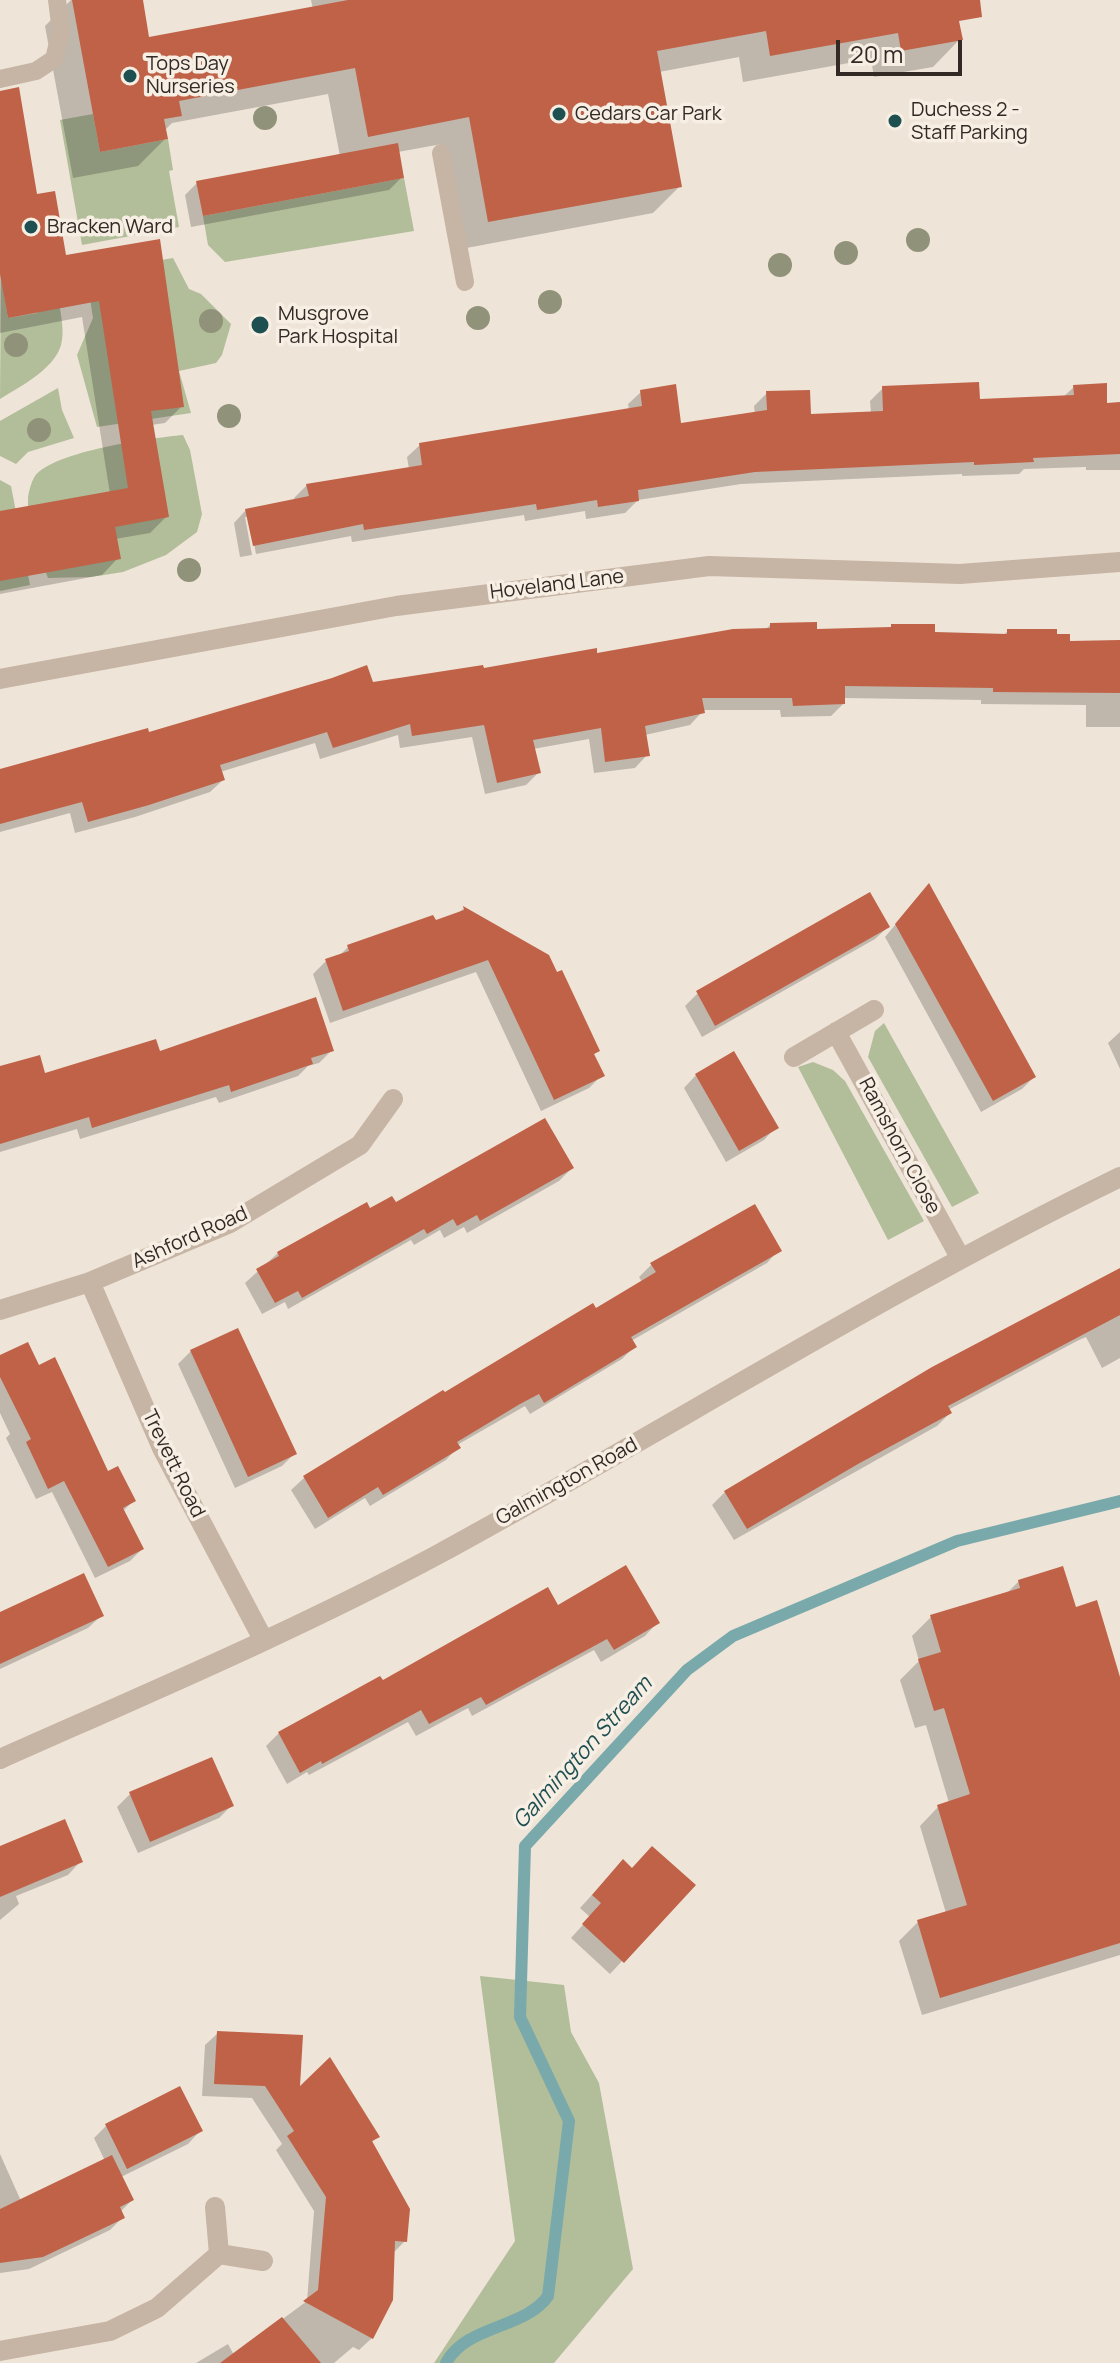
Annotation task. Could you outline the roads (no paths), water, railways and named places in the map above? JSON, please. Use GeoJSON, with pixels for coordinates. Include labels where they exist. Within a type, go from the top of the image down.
{"type":"FeatureCollection","features":[{"type":"Feature","properties":{"kind":"street","name":"Hoveland Lane"},"geometry":{"type":"LineString","coordinates":[[0,679],[396,606],[709,566],[960,574],[1120,562]]}},
{"type":"Feature","properties":{"kind":"street"},"geometry":{"type":"LineString","coordinates":[[794,1057],[874,1010]]}},
{"type":"Feature","properties":{"kind":"street","name":"Ramshorn Close"},"geometry":{"type":"LineString","coordinates":[[836,1032],[961,1259]]}},
{"type":"Feature","properties":{"kind":"street","name":"Ashford Road"},"geometry":{"type":"LineString","coordinates":[[0,1310],[90,1282],[230,1223],[360,1145],[393,1099]]}},
{"type":"Feature","properties":{"kind":"street","name":"Galmington Road"},"geometry":{"type":"LineString","coordinates":[[0,1759],[264,1641],[435,1556],[961,1259],[1120,1177]]}},
{"type":"Feature","properties":{"kind":"street","name":"Trevett Road"},"geometry":{"type":"LineString","coordinates":[[90,1282],[162,1448],[264,1641]]}},
{"type":"Feature","properties":{"kind":"street"},"geometry":{"type":"LineString","coordinates":[[215,2207],[219,2254]]}},
{"type":"Feature","properties":{"kind":"street"},"geometry":{"type":"LineString","coordinates":[[219,2254],[263,2261]]}},
{"type":"Feature","properties":{"kind":"street"},"geometry":{"type":"LineString","coordinates":[[0,2351],[110,2331],[157,2308],[219,2254]]}},
{"type":"Feature","properties":{"kind":"lane"},"geometry":{"type":"LineString","coordinates":[[0,79],[36,71],[54,59],[61,31],[57,0]]}},
{"type":"Feature","properties":{"kind":"lane"},"geometry":{"type":"LineString","coordinates":[[441,153],[465,282]]}},
{"type":"Feature","properties":{"kind":"waterway","name":"Galmington Stream"},"geometry":{"type":"LineString","coordinates":[[446,2363],[467,2341],[525,2315],[548,2296],[569,2121],[520,2017],[525,1846],[687,1670],[733,1636],[957,1541],[1120,1501]]}},
{"type":"Feature","properties":{"kind":"place","name":"Tops Day Nurseries"},"geometry":{"type":"Point","coordinates":[130,76]}},
{"type":"Feature","properties":{"kind":"place","name":"Cedars Car Park"},"geometry":{"type":"Point","coordinates":[559,114]}},
{"type":"Feature","properties":{"kind":"place","name":"Duchess 2 - Staff Parking"},"geometry":{"type":"Point","coordinates":[895,121]}},
{"type":"Feature","properties":{"kind":"place","name":"Bracken Ward"},"geometry":{"type":"Point","coordinates":[31,227]}},
{"type":"Feature","properties":{"kind":"place","name":"Musgrove Park Hospital"},"geometry":{"type":"Point","coordinates":[260,325]}}]}
